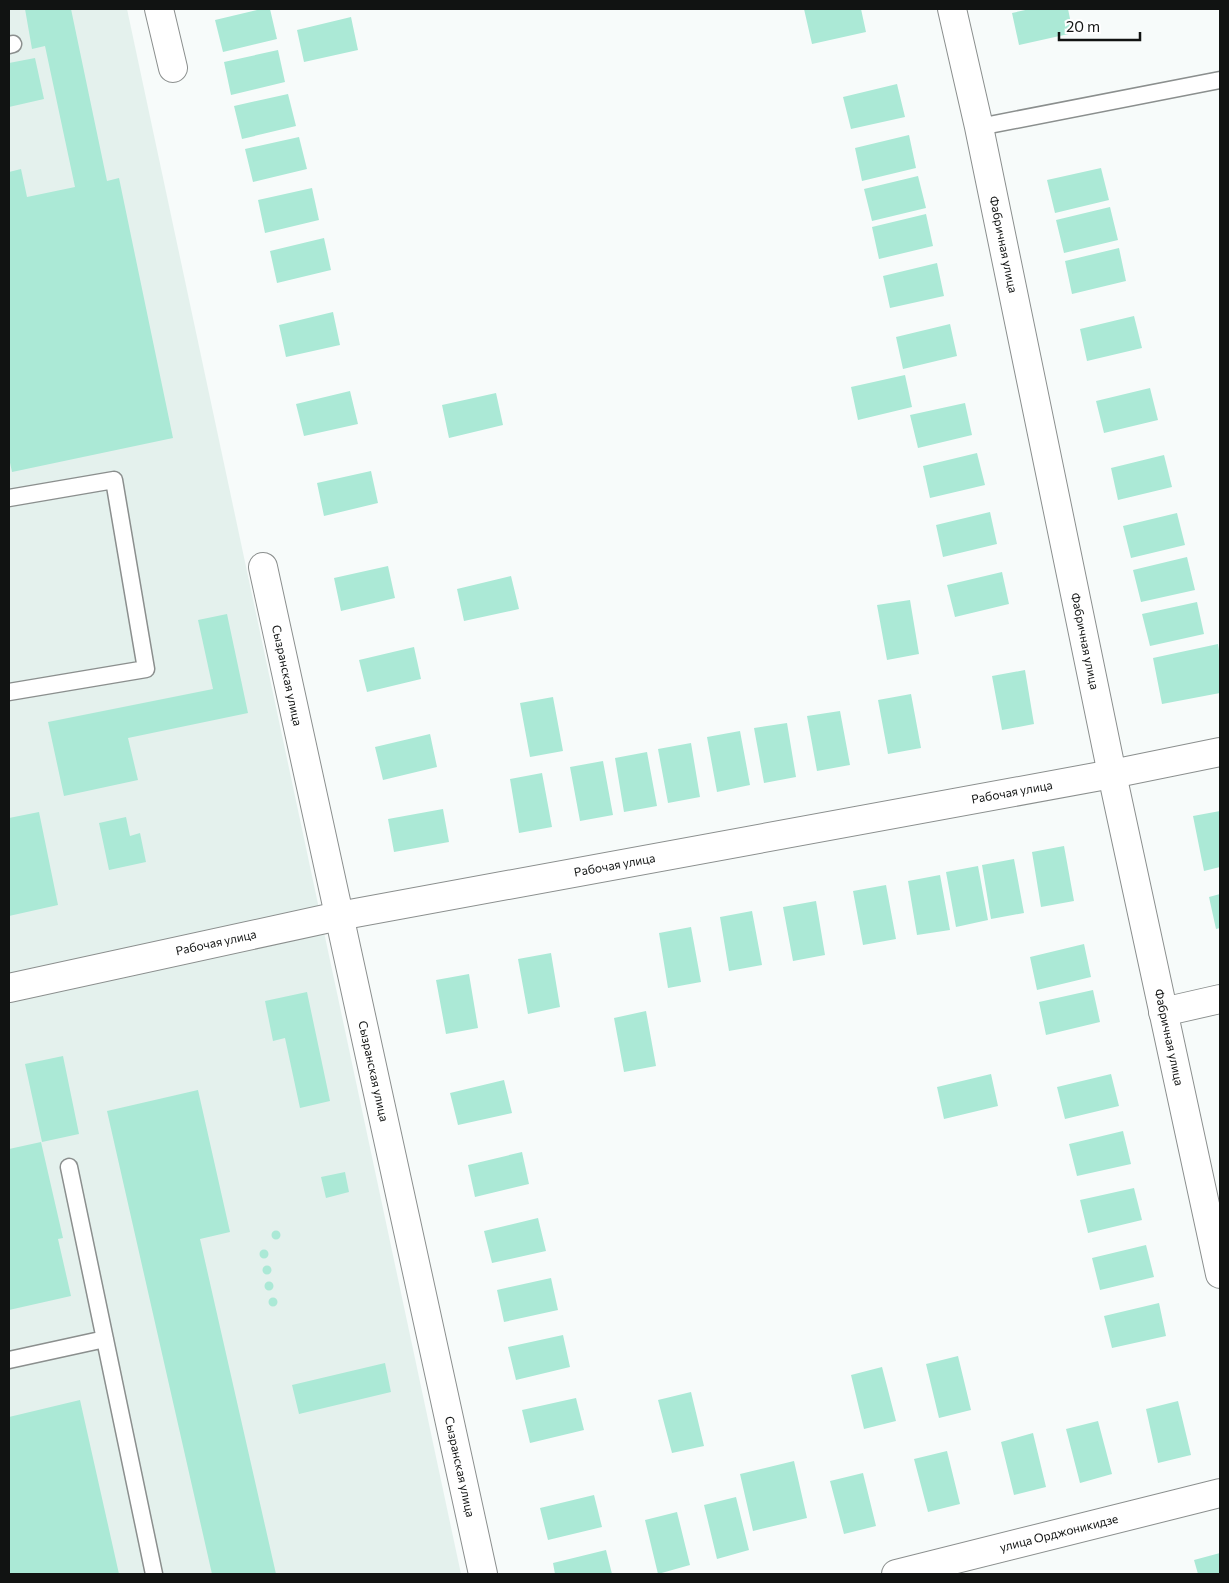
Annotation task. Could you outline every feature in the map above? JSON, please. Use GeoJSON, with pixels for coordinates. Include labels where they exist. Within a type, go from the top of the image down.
{"type":"FeatureCollection","features":[{"type":"Feature","properties":{"kind":"street"},"geometry":{"type":"LineString","coordinates":[[159,9],[173,68]]}},
{"type":"Feature","properties":{"kind":"street","name":"Фабричная улица"},"geometry":{"type":"LineString","coordinates":[[952,9],[979,127],[1112,774],[1220,1274]]}},
{"type":"Feature","properties":{"kind":"street","name":"Сызранская улица"},"geometry":{"type":"LineString","coordinates":[[262,568],[483,1574]]}},
{"type":"Feature","properties":{"kind":"street","name":"Рабочая улица"},"geometry":{"type":"LineString","coordinates":[[9,988],[339,916],[1112,774],[1220,752]]}},
{"type":"Feature","properties":{"kind":"street"},"geometry":{"type":"LineString","coordinates":[[1163,1012],[1220,999]]}},
{"type":"Feature","properties":{"kind":"street","name":"улица Орджоникидзе"},"geometry":{"type":"LineString","coordinates":[[896,1574],[1220,1493]]}},
{"type":"Feature","properties":{"kind":"lane"},"geometry":{"type":"LineString","coordinates":[[979,127],[1220,80]]}},
{"type":"Feature","properties":{"kind":"lane"},"geometry":{"type":"LineString","coordinates":[[9,498],[114,480],[146,669],[9,692]]}},
{"type":"Feature","properties":{"kind":"lane"},"geometry":{"type":"LineString","coordinates":[[69,1167],[154,1574]]}},
{"type":"Feature","properties":{"kind":"lane"},"geometry":{"type":"LineString","coordinates":[[9,1360],[105,1339]]}},
{"type":"Feature","properties":{"kind":"shaded area"},"geometry":{"type":"Polygon","coordinates":[[[9,9],[127,9],[461,1574],[9,1574],[9,9]]]}},
{"type":"Feature","properties":{"kind":"building"},"geometry":{"type":"Polygon","coordinates":[[[25,9],[71,9],[107,181],[119,178],[173,438],[12,472],[9,458],[9,172],[21,169],[27,197],[75,187],[45,46],[32,49],[25,9]]]}},
{"type":"Feature","properties":{"kind":"building"},"geometry":{"type":"Polygon","coordinates":[[[261,9],[270,9],[277,39],[223,52],[215,20],[261,9]]]}},
{"type":"Feature","properties":{"kind":"building"},"geometry":{"type":"Polygon","coordinates":[[[804,9],[861,9],[866,32],[812,44],[804,9]]]}},
{"type":"Feature","properties":{"kind":"building"},"geometry":{"type":"Polygon","coordinates":[[[1030,9],[1068,9],[1073,33],[1019,45],[1012,13],[1030,9]]]}},
{"type":"Feature","properties":{"kind":"building"},"geometry":{"type":"Polygon","coordinates":[[[351,17],[358,50],[304,62],[297,30],[351,17]]]}},
{"type":"Feature","properties":{"kind":"building"},"geometry":{"type":"Polygon","coordinates":[[[278,50],[285,82],[231,95],[224,62],[278,50]]]}},
{"type":"Feature","properties":{"kind":"building"},"geometry":{"type":"Polygon","coordinates":[[[35,58],[44,99],[9,107],[9,63],[35,58]]]}},
{"type":"Feature","properties":{"kind":"building"},"geometry":{"type":"Polygon","coordinates":[[[897,84],[905,117],[851,129],[843,97],[897,84]]]}},
{"type":"Feature","properties":{"kind":"building"},"geometry":{"type":"Polygon","coordinates":[[[288,94],[296,126],[242,139],[234,106],[288,94]]]}},
{"type":"Feature","properties":{"kind":"building"},"geometry":{"type":"Polygon","coordinates":[[[909,135],[916,168],[862,181],[855,148],[909,135]]]}},
{"type":"Feature","properties":{"kind":"building"},"geometry":{"type":"Polygon","coordinates":[[[299,137],[307,169],[253,182],[245,149],[299,137]]]}},
{"type":"Feature","properties":{"kind":"building"},"geometry":{"type":"Polygon","coordinates":[[[1101,168],[1109,200],[1055,213],[1047,180],[1101,168]]]}},
{"type":"Feature","properties":{"kind":"building"},"geometry":{"type":"Polygon","coordinates":[[[918,176],[926,208],[872,221],[864,189],[918,176]]]}},
{"type":"Feature","properties":{"kind":"building"},"geometry":{"type":"Polygon","coordinates":[[[312,188],[319,220],[265,233],[258,200],[312,188]]]}},
{"type":"Feature","properties":{"kind":"building"},"geometry":{"type":"Polygon","coordinates":[[[1110,207],[1118,240],[1064,253],[1056,220],[1110,207]]]}},
{"type":"Feature","properties":{"kind":"building"},"geometry":{"type":"Polygon","coordinates":[[[926,214],[933,246],[879,259],[872,227],[926,214]]]}},
{"type":"Feature","properties":{"kind":"building"},"geometry":{"type":"Polygon","coordinates":[[[324,238],[331,270],[277,283],[270,251],[324,238]]]}},
{"type":"Feature","properties":{"kind":"building"},"geometry":{"type":"Polygon","coordinates":[[[1119,248],[1126,281],[1072,294],[1065,261],[1119,248]]]}},
{"type":"Feature","properties":{"kind":"building"},"geometry":{"type":"Polygon","coordinates":[[[937,263],[944,296],[890,308],[883,276],[937,263]]]}},
{"type":"Feature","properties":{"kind":"building"},"geometry":{"type":"Polygon","coordinates":[[[333,312],[340,345],[286,357],[279,325],[333,312]]]}},
{"type":"Feature","properties":{"kind":"building"},"geometry":{"type":"Polygon","coordinates":[[[1134,316],[1142,348],[1087,361],[1080,329],[1134,316]]]}},
{"type":"Feature","properties":{"kind":"building"},"geometry":{"type":"Polygon","coordinates":[[[950,324],[957,356],[903,369],[896,337],[950,324]]]}},
{"type":"Feature","properties":{"kind":"building"},"geometry":{"type":"Polygon","coordinates":[[[905,375],[912,407],[858,420],[851,387],[905,375]]]}},
{"type":"Feature","properties":{"kind":"building"},"geometry":{"type":"Polygon","coordinates":[[[1150,388],[1158,420],[1104,433],[1096,401],[1150,388]]]}},
{"type":"Feature","properties":{"kind":"building"},"geometry":{"type":"Polygon","coordinates":[[[350,391],[358,424],[304,436],[296,404],[350,391]]]}},
{"type":"Feature","properties":{"kind":"building"},"geometry":{"type":"Polygon","coordinates":[[[496,393],[503,425],[449,438],[442,405],[496,393]]]}},
{"type":"Feature","properties":{"kind":"building"},"geometry":{"type":"Polygon","coordinates":[[[965,403],[972,435],[918,448],[910,415],[965,403]]]}},
{"type":"Feature","properties":{"kind":"building"},"geometry":{"type":"Polygon","coordinates":[[[977,453],[985,485],[930,498],[923,466],[977,453]]]}},
{"type":"Feature","properties":{"kind":"building"},"geometry":{"type":"Polygon","coordinates":[[[1164,455],[1172,487],[1118,500],[1111,468],[1164,455]]]}},
{"type":"Feature","properties":{"kind":"building"},"geometry":{"type":"Polygon","coordinates":[[[371,471],[378,503],[324,516],[317,483],[371,471]]]}},
{"type":"Feature","properties":{"kind":"building"},"geometry":{"type":"Polygon","coordinates":[[[990,512],[997,544],[943,557],[936,525],[990,512]]]}},
{"type":"Feature","properties":{"kind":"building"},"geometry":{"type":"Polygon","coordinates":[[[1177,513],[1185,545],[1131,558],[1123,526],[1177,513]]]}},
{"type":"Feature","properties":{"kind":"building"},"geometry":{"type":"Polygon","coordinates":[[[1187,557],[1195,590],[1141,602],[1133,570],[1187,557]]]}},
{"type":"Feature","properties":{"kind":"building"},"geometry":{"type":"Polygon","coordinates":[[[388,566],[395,598],[341,611],[334,578],[388,566]]]}},
{"type":"Feature","properties":{"kind":"building"},"geometry":{"type":"Polygon","coordinates":[[[1002,572],[1009,604],[955,617],[947,585],[1002,572]]]}},
{"type":"Feature","properties":{"kind":"building"},"geometry":{"type":"Polygon","coordinates":[[[511,576],[519,609],[464,621],[457,589],[511,576]]]}},
{"type":"Feature","properties":{"kind":"building"},"geometry":{"type":"Polygon","coordinates":[[[910,600],[919,654],[887,660],[877,605],[910,600]]]}},
{"type":"Feature","properties":{"kind":"building"},"geometry":{"type":"Polygon","coordinates":[[[1197,602],[1204,634],[1150,646],[1142,614],[1197,602]]]}},
{"type":"Feature","properties":{"kind":"building"},"geometry":{"type":"Polygon","coordinates":[[[227,614],[248,713],[128,738],[138,780],[64,796],[48,722],[213,689],[198,620],[227,614]]]}},
{"type":"Feature","properties":{"kind":"building"},"geometry":{"type":"Polygon","coordinates":[[[1218,644],[1220,693],[1162,704],[1153,658],[1218,644]]]}},
{"type":"Feature","properties":{"kind":"building"},"geometry":{"type":"Polygon","coordinates":[[[414,647],[421,679],[367,692],[359,660],[414,647]]]}},
{"type":"Feature","properties":{"kind":"building"},"geometry":{"type":"Polygon","coordinates":[[[1025,670],[1034,724],[1002,730],[992,676],[1025,670]]]}},
{"type":"Feature","properties":{"kind":"building"},"geometry":{"type":"Polygon","coordinates":[[[911,694],[921,748],[888,754],[878,700],[911,694]]]}},
{"type":"Feature","properties":{"kind":"building"},"geometry":{"type":"Polygon","coordinates":[[[553,697],[563,751],[530,757],[520,703],[553,697]]]}},
{"type":"Feature","properties":{"kind":"building"},"geometry":{"type":"Polygon","coordinates":[[[840,711],[850,765],[817,771],[807,716],[840,711]]]}},
{"type":"Feature","properties":{"kind":"building"},"geometry":{"type":"Polygon","coordinates":[[[787,723],[796,777],[764,783],[754,728],[787,723]]]}},
{"type":"Feature","properties":{"kind":"building"},"geometry":{"type":"Polygon","coordinates":[[[740,731],[750,785],[717,792],[707,737],[740,731]]]}},
{"type":"Feature","properties":{"kind":"building"},"geometry":{"type":"Polygon","coordinates":[[[430,734],[437,767],[383,780],[375,747],[430,734]]]}},
{"type":"Feature","properties":{"kind":"building"},"geometry":{"type":"Polygon","coordinates":[[[691,743],[700,797],[668,803],[658,749],[691,743]]]}},
{"type":"Feature","properties":{"kind":"building"},"geometry":{"type":"Polygon","coordinates":[[[647,752],[657,806],[624,812],[615,758],[647,752]]]}},
{"type":"Feature","properties":{"kind":"building"},"geometry":{"type":"Polygon","coordinates":[[[603,761],[613,815],[580,821],[570,767],[603,761]]]}},
{"type":"Feature","properties":{"kind":"building"},"geometry":{"type":"Polygon","coordinates":[[[542,773],[552,827],[519,833],[510,779],[542,773]]]}},
{"type":"Feature","properties":{"kind":"building"},"geometry":{"type":"Polygon","coordinates":[[[443,809],[449,842],[394,852],[388,819],[443,809]]]}},
{"type":"Feature","properties":{"kind":"building"},"geometry":{"type":"Polygon","coordinates":[[[1220,811],[1220,867],[1204,871],[1193,816],[1220,811]]]}},
{"type":"Feature","properties":{"kind":"building"},"geometry":{"type":"Polygon","coordinates":[[[39,812],[58,905],[9,916],[9,818],[39,812]]]}},
{"type":"Feature","properties":{"kind":"building"},"geometry":{"type":"Polygon","coordinates":[[[126,817],[130,836],[140,833],[146,862],[109,870],[99,823],[126,817]]]}},
{"type":"Feature","properties":{"kind":"building"},"geometry":{"type":"Polygon","coordinates":[[[1064,846],[1074,901],[1041,907],[1032,852],[1064,846]]]}},
{"type":"Feature","properties":{"kind":"building"},"geometry":{"type":"Polygon","coordinates":[[[1014,859],[1024,913],[991,919],[982,865],[1014,859]]]}},
{"type":"Feature","properties":{"kind":"building"},"geometry":{"type":"Polygon","coordinates":[[[978,866],[988,920],[956,927],[946,872],[978,866]]]}},
{"type":"Feature","properties":{"kind":"building"},"geometry":{"type":"Polygon","coordinates":[[[940,875],[950,930],[917,935],[908,881],[940,875]]]}},
{"type":"Feature","properties":{"kind":"building"},"geometry":{"type":"Polygon","coordinates":[[[886,885],[896,939],[863,945],[853,891],[886,885]]]}},
{"type":"Feature","properties":{"kind":"building"},"geometry":{"type":"Polygon","coordinates":[[[1220,894],[1220,928],[1216,929],[1209,897],[1220,894]]]}},
{"type":"Feature","properties":{"kind":"building"},"geometry":{"type":"Polygon","coordinates":[[[816,901],[825,955],[793,961],[783,907],[816,901]]]}},
{"type":"Feature","properties":{"kind":"building"},"geometry":{"type":"Polygon","coordinates":[[[752,911],[762,965],[729,971],[720,917],[752,911]]]}},
{"type":"Feature","properties":{"kind":"building"},"geometry":{"type":"Polygon","coordinates":[[[691,927],[701,982],[668,988],[659,933],[691,927]]]}},
{"type":"Feature","properties":{"kind":"building"},"geometry":{"type":"Polygon","coordinates":[[[1084,944],[1091,977],[1037,990],[1030,957],[1084,944]]]}},
{"type":"Feature","properties":{"kind":"building"},"geometry":{"type":"Polygon","coordinates":[[[551,953],[560,1007],[528,1014],[518,959],[551,953]]]}},
{"type":"Feature","properties":{"kind":"building"},"geometry":{"type":"Polygon","coordinates":[[[469,974],[478,1028],[446,1034],[436,980],[469,974]]]}},
{"type":"Feature","properties":{"kind":"building"},"geometry":{"type":"Polygon","coordinates":[[[1093,990],[1100,1022],[1046,1035],[1039,1002],[1093,990]]]}},
{"type":"Feature","properties":{"kind":"building"},"geometry":{"type":"Polygon","coordinates":[[[307,992],[330,1101],[300,1108],[285,1038],[273,1041],[265,1001],[307,992]]]}},
{"type":"Feature","properties":{"kind":"building"},"geometry":{"type":"Polygon","coordinates":[[[646,1011],[656,1066],[624,1072],[614,1018],[646,1011]]]}},
{"type":"Feature","properties":{"kind":"building"},"geometry":{"type":"Polygon","coordinates":[[[63,1056],[79,1134],[42,1142],[25,1064],[63,1056]]]}},
{"type":"Feature","properties":{"kind":"building"},"geometry":{"type":"Polygon","coordinates":[[[991,1074],[998,1106],[944,1119],[937,1087],[991,1074]]]}},
{"type":"Feature","properties":{"kind":"building"},"geometry":{"type":"Polygon","coordinates":[[[1111,1074],[1119,1106],[1065,1119],[1057,1087],[1111,1074]]]}},
{"type":"Feature","properties":{"kind":"building"},"geometry":{"type":"Polygon","coordinates":[[[504,1080],[512,1113],[458,1125],[450,1093],[504,1080]]]}},
{"type":"Feature","properties":{"kind":"building"},"geometry":{"type":"Polygon","coordinates":[[[198,1090],[230,1232],[200,1239],[276,1574],[212,1574],[107,1111],[198,1090]]]}},
{"type":"Feature","properties":{"kind":"building"},"geometry":{"type":"Polygon","coordinates":[[[1123,1131],[1131,1164],[1077,1176],[1069,1144],[1123,1131]]]}},
{"type":"Feature","properties":{"kind":"building"},"geometry":{"type":"Polygon","coordinates":[[[41,1142],[63,1238],[58,1239],[71,1296],[9,1310],[9,1149],[41,1142]]]}},
{"type":"Feature","properties":{"kind":"building"},"geometry":{"type":"Polygon","coordinates":[[[522,1152],[529,1184],[475,1197],[468,1165],[522,1152]]]}},
{"type":"Feature","properties":{"kind":"building"},"geometry":{"type":"Polygon","coordinates":[[[345,1172],[349,1192],[326,1198],[321,1177],[345,1172]]]}},
{"type":"Feature","properties":{"kind":"building"},"geometry":{"type":"Polygon","coordinates":[[[1134,1188],[1142,1220],[1088,1233],[1080,1200],[1134,1188]]]}},
{"type":"Feature","properties":{"kind":"building"},"geometry":{"type":"Polygon","coordinates":[[[538,1218],[546,1251],[492,1263],[484,1231],[538,1218]]]}},
{"type":"Feature","properties":{"kind":"building"},"geometry":{"type":"Polygon","coordinates":[[[276,1230],[281,1235],[276,1240],[271,1235],[276,1230]]]}},
{"type":"Feature","properties":{"kind":"building"},"geometry":{"type":"Polygon","coordinates":[[[1146,1245],[1154,1277],[1100,1290],[1092,1258],[1146,1245]]]}},
{"type":"Feature","properties":{"kind":"building"},"geometry":{"type":"Polygon","coordinates":[[[264,1249],[269,1254],[264,1259],[259,1254],[264,1249]]]}},
{"type":"Feature","properties":{"kind":"building"},"geometry":{"type":"Polygon","coordinates":[[[267,1265],[272,1270],[267,1275],[262,1270],[267,1265]]]}},
{"type":"Feature","properties":{"kind":"building"},"geometry":{"type":"Polygon","coordinates":[[[551,1278],[558,1310],[504,1322],[497,1290],[551,1278]]]}},
{"type":"Feature","properties":{"kind":"building"},"geometry":{"type":"Polygon","coordinates":[[[269,1281],[274,1286],[269,1291],[264,1286],[269,1281]]]}},
{"type":"Feature","properties":{"kind":"building"},"geometry":{"type":"Polygon","coordinates":[[[273,1297],[278,1302],[273,1307],[268,1302],[273,1297]]]}},
{"type":"Feature","properties":{"kind":"building"},"geometry":{"type":"Polygon","coordinates":[[[1159,1303],[1166,1336],[1112,1348],[1104,1316],[1159,1303]]]}},
{"type":"Feature","properties":{"kind":"building"},"geometry":{"type":"Polygon","coordinates":[[[563,1335],[570,1367],[516,1380],[508,1347],[563,1335]]]}},
{"type":"Feature","properties":{"kind":"building"},"geometry":{"type":"Polygon","coordinates":[[[958,1356],[971,1410],[939,1418],[926,1364],[958,1356]]]}},
{"type":"Feature","properties":{"kind":"building"},"geometry":{"type":"Polygon","coordinates":[[[385,1363],[391,1392],[299,1414],[292,1385],[385,1363]]]}},
{"type":"Feature","properties":{"kind":"building"},"geometry":{"type":"Polygon","coordinates":[[[882,1367],[896,1421],[864,1429],[851,1375],[882,1367]]]}},
{"type":"Feature","properties":{"kind":"building"},"geometry":{"type":"Polygon","coordinates":[[[691,1392],[704,1446],[672,1453],[658,1400],[691,1392]]]}},
{"type":"Feature","properties":{"kind":"building"},"geometry":{"type":"Polygon","coordinates":[[[576,1398],[584,1430],[530,1443],[522,1410],[576,1398]]]}},
{"type":"Feature","properties":{"kind":"building"},"geometry":{"type":"Polygon","coordinates":[[[80,1400],[119,1574],[9,1574],[9,1417],[80,1400]]]}},
{"type":"Feature","properties":{"kind":"building"},"geometry":{"type":"Polygon","coordinates":[[[1178,1401],[1191,1455],[1158,1463],[1146,1409],[1178,1401]]]}},
{"type":"Feature","properties":{"kind":"building"},"geometry":{"type":"Polygon","coordinates":[[[1098,1421],[1112,1474],[1080,1483],[1066,1429],[1098,1421]]]}},
{"type":"Feature","properties":{"kind":"building"},"geometry":{"type":"Polygon","coordinates":[[[1033,1433],[1046,1487],[1014,1495],[1001,1442],[1033,1433]]]}},
{"type":"Feature","properties":{"kind":"building"},"geometry":{"type":"Polygon","coordinates":[[[947,1451],[960,1504],[928,1512],[914,1459],[947,1451]]]}},
{"type":"Feature","properties":{"kind":"building"},"geometry":{"type":"Polygon","coordinates":[[[794,1461],[807,1518],[753,1531],[740,1474],[794,1461]]]}},
{"type":"Feature","properties":{"kind":"building"},"geometry":{"type":"Polygon","coordinates":[[[863,1473],[876,1526],[844,1534],[830,1481],[863,1473]]]}},
{"type":"Feature","properties":{"kind":"building"},"geometry":{"type":"Polygon","coordinates":[[[594,1495],[602,1527],[548,1540],[540,1508],[594,1495]]]}},
{"type":"Feature","properties":{"kind":"building"},"geometry":{"type":"Polygon","coordinates":[[[736,1497],[749,1550],[717,1559],[704,1505],[736,1497]]]}},
{"type":"Feature","properties":{"kind":"building"},"geometry":{"type":"Polygon","coordinates":[[[677,1512],[690,1565],[658,1574],[645,1520],[677,1512]]]}},
{"type":"Feature","properties":{"kind":"building"},"geometry":{"type":"Polygon","coordinates":[[[606,1550],[612,1574],[555,1574],[553,1563],[606,1550]]]}},
{"type":"Feature","properties":{"kind":"building"},"geometry":{"type":"Polygon","coordinates":[[[1220,1553],[1220,1574],[1198,1574],[1194,1560],[1220,1553]]]}}]}
